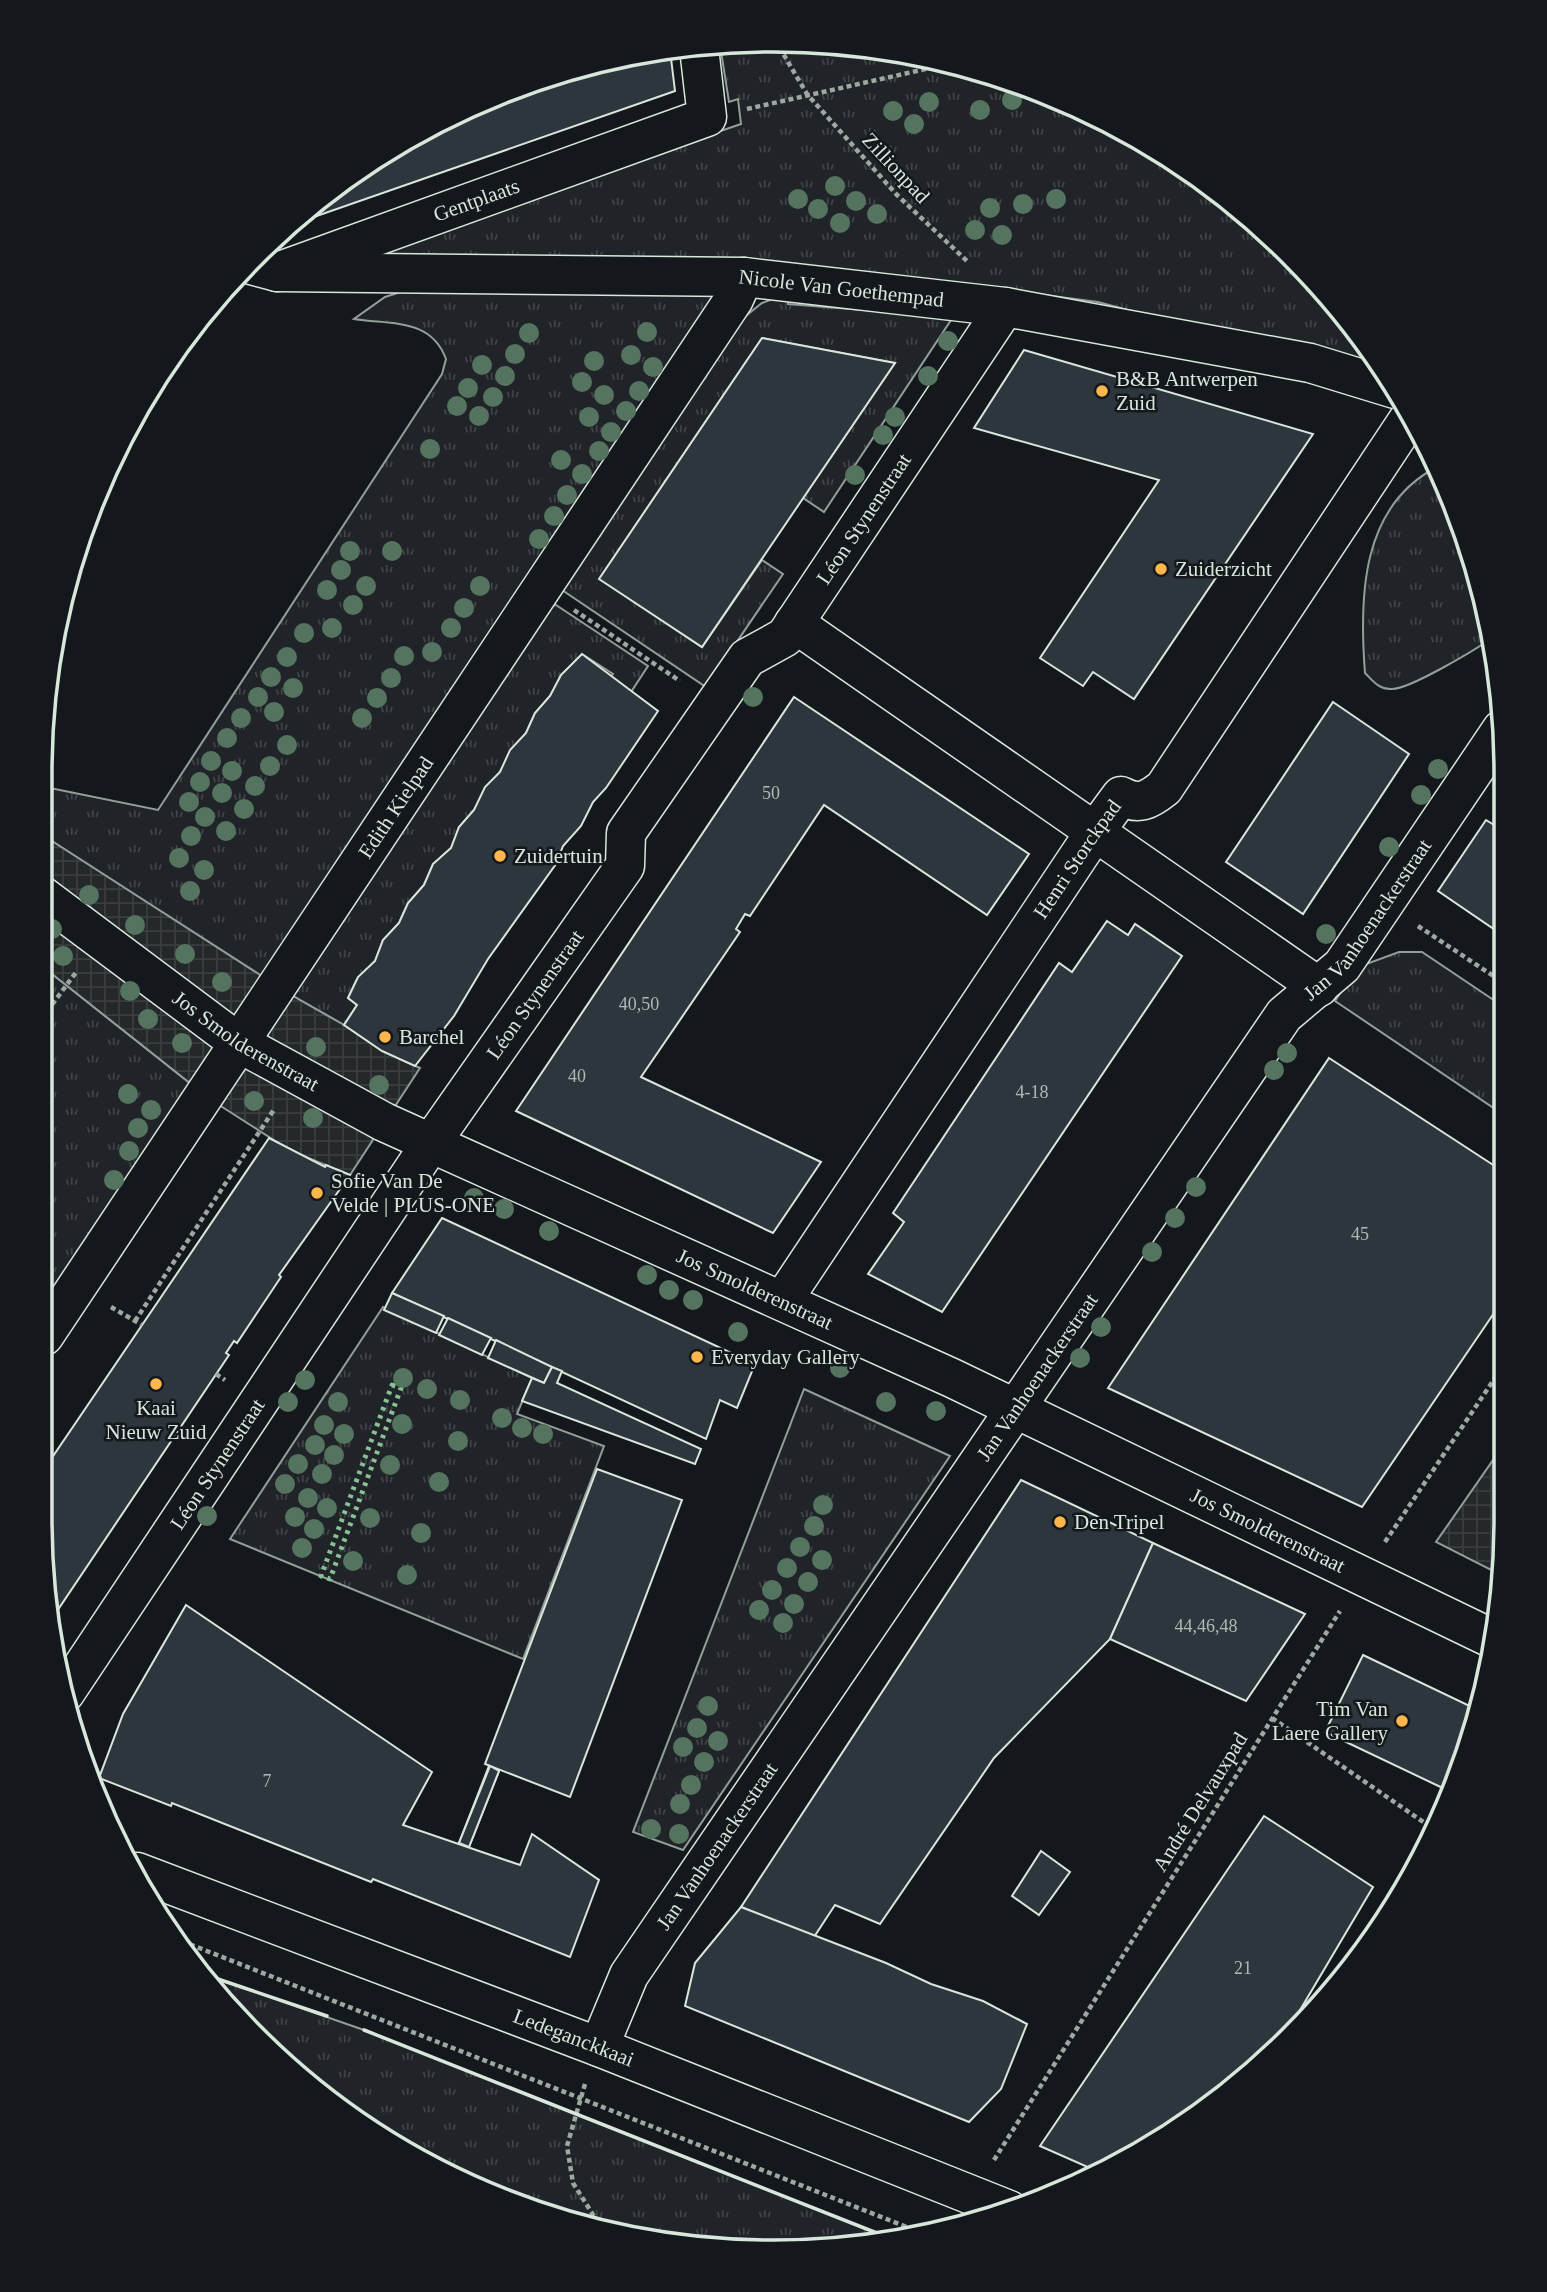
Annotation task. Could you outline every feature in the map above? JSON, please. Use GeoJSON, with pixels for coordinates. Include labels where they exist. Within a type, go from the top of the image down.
{"type":"FeatureCollection","features":[{"type":"Feature","properties":{"kind":"street"},"geometry":{"type":"LineString","coordinates":[[700,57],[706,117]]}},
{"type":"Feature","properties":{"kind":"street","name":"Gentplaats"},"geometry":{"type":"LineString","coordinates":[[262,268],[706,117]]}},
{"type":"Feature","properties":{"kind":"street","name":"Nicole Van Goethempad"},"geometry":{"type":"LineString","coordinates":[[262,268],[744,277],[1005,307],[1310,363],[1380,384]]}},
{"type":"Feature","properties":{"kind":"street","name":"Edith Kielpad"},"geometry":{"type":"LineString","coordinates":[[52,1324],[734,299],[744,277]]}},
{"type":"Feature","properties":{"kind":"street","name":"Léon Stynenstraat"},"geometry":{"type":"LineString","coordinates":[[72,1683],[431,1143],[625,866],[626,833],[747,658],[785,637],[1005,307]]}},
{"type":"Feature","properties":{"kind":"street","name":"Henri Storckpad"},"geometry":{"type":"LineString","coordinates":[[783,1300],[1096,830],[1121,796],[1131,802],[1149,801],[1164,788],[1404,425]]}},
{"type":"Feature","properties":{"kind":"street"},"geometry":{"type":"LineString","coordinates":[[794,622],[1319,987]]}},
{"type":"Feature","properties":{"kind":"street","name":"Jan Vanhoenackerstraat"},"geometry":{"type":"LineString","coordinates":[[599,2047],[629,1975],[1284,1015],[1342,967],[1493,742]]}},
{"type":"Feature","properties":{"kind":"street","name":"Jos Smolderenstraat"},"geometry":{"type":"LineString","coordinates":[[52,903],[239,1043],[384,1122],[783,1300],[1363,1574],[1485,1635]]}},
{"type":"Feature","properties":{"kind":"street","name":"Ledeganckkaai"},"geometry":{"type":"LineString","coordinates":[[147,1876],[599,2047],[995,2204]]}},
{"type":"Feature","properties":{"kind":"path","name":"Zillionpad"},"geometry":{"type":"LineString","coordinates":[[782,52],[807,94],[897,195],[992,285],[1005,307]]}},
{"type":"Feature","properties":{"kind":"path"},"geometry":{"type":"LineString","coordinates":[[706,117],[926,69]]}},
{"type":"Feature","properties":{"kind":"path"},"geometry":{"type":"LineString","coordinates":[[542,588],[716,705]]}},
{"type":"Feature","properties":{"kind":"path"},"geometry":{"type":"LineString","coordinates":[[1386,903],[1494,976]]}},
{"type":"Feature","properties":{"kind":"path"},"geometry":{"type":"LineString","coordinates":[[52,1005],[102,942]]}},
{"type":"Feature","properties":{"kind":"path"},"geometry":{"type":"LineString","coordinates":[[135,1321],[297,1075]]}},
{"type":"Feature","properties":{"kind":"path"},"geometry":{"type":"LineString","coordinates":[[105,1303],[142,1325]]}},
{"type":"Feature","properties":{"kind":"path","name":"André Delvauxpad"},"geometry":{"type":"LineString","coordinates":[[972,2195],[1363,1574],[1494,1379]]}},
{"type":"Feature","properties":{"kind":"path"},"geometry":{"type":"LineString","coordinates":[[1272,1717],[1426,1824]]}},
{"type":"Feature","properties":{"kind":"path"},"geometry":{"type":"LineString","coordinates":[[193,1945],[907,2227]]}},
{"type":"Feature","properties":{"kind":"path"},"geometry":{"type":"LineString","coordinates":[[581,2097],[567,2146],[573,2183],[594,2217]]}},
{"type":"Feature","properties":{"kind":"green space"},"geometry":{"type":"Polygon","coordinates":[[[774,52],[821,54],[914,66],[960,77],[1049,107],[1134,149],[1212,201],[1249,231],[1316,298],[1375,376],[1098,302],[967,285],[331,264],[741,124],[738,99],[729,102],[721,54],[774,52]]]}},
{"type":"Feature","properties":{"kind":"green space"},"geometry":{"type":"Polygon","coordinates":[[[731,288],[261,977],[52,841],[52,788],[158,810],[442,374],[446,359],[431,336],[396,323],[354,319],[385,297],[410,289],[731,288]]]}},
{"type":"Feature","properties":{"kind":"green space"},"geometry":{"type":"Polygon","coordinates":[[[788,293],[788,304],[953,317],[824,512],[803,498],[895,363],[762,338],[600,578],[702,647],[762,560],[783,574],[706,687],[562,590],[742,319],[762,303],[788,293]]]}},
{"type":"Feature","properties":{"kind":"green space"},"geometry":{"type":"Polygon","coordinates":[[[1428,473],[1440,498],[1470,587],[1483,644],[1413,683],[1392,689],[1383,688],[1365,673],[1365,585],[1370,556],[1379,529],[1393,505],[1412,484],[1428,473]]]}},
{"type":"Feature","properties":{"kind":"green space"},"geometry":{"type":"Polygon","coordinates":[[[553,603],[648,666],[631,692],[610,678],[613,674],[582,654],[561,675],[550,696],[535,713],[526,733],[474,810],[459,827],[451,848],[433,864],[424,885],[408,903],[399,923],[383,940],[375,961],[357,979],[348,998],[357,1005],[344,1025],[293,996],[553,603]]]}},
{"type":"Feature","properties":{"kind":"green space"},"geometry":{"type":"Polygon","coordinates":[[[1399,952],[1422,952],[1494,1000],[1494,1108],[1335,1001],[1358,967],[1399,952]]]}},
{"type":"Feature","properties":{"kind":"green space"},"geometry":{"type":"Polygon","coordinates":[[[52,974],[191,1084],[52,1293],[52,974]]]}},
{"type":"Feature","properties":{"kind":"green space"},"geometry":{"type":"Polygon","coordinates":[[[383,1307],[532,1378],[517,1414],[604,1446],[523,1659],[230,1539],[383,1307]]]}},
{"type":"Feature","properties":{"kind":"green space"},"geometry":{"type":"Polygon","coordinates":[[[804,1389],[950,1456],[683,1850],[633,1832],[804,1389]]]}},
{"type":"Feature","properties":{"kind":"green space"},"geometry":{"type":"Polygon","coordinates":[[[219,1980],[364,2030],[874,2232],[774,2240],[679,2233],[587,2215],[498,2185],[413,2143],[335,2091],[298,2061],[219,1980]]]}},
{"type":"Feature","properties":{"kind":"shaded area"},"geometry":{"type":"Polygon","coordinates":[[[52,841],[382,1051],[420,1068],[350,1175],[291,1151],[216,1103],[52,1348],[52,1293],[191,1084],[52,974],[52,841]]]}},
{"type":"Feature","properties":{"kind":"shaded area"},"geometry":{"type":"Polygon","coordinates":[[[1494,1459],[1493,1571],[1436,1542],[1494,1459]]]}},
{"type":"Feature","properties":{"kind":"building"},"geometry":{"type":"Polygon","coordinates":[[[671,60],[675,91],[316,216],[373,174],[413,149],[498,107],[542,91],[633,66],[671,60]]]}},
{"type":"Feature","properties":{"kind":"building"},"geometry":{"type":"Polygon","coordinates":[[[762,338],[895,363],[702,647],[599,579],[762,338]]]}},
{"type":"Feature","properties":{"kind":"building","name":"Zuiderzicht"},"geometry":{"type":"Polygon","coordinates":[[[1024,350],[1313,434],[1134,699],[1093,672],[1083,686],[1040,658],[1159,480],[974,428],[1024,350]]]}},
{"type":"Feature","properties":{"kind":"building","name":"Zuidertuin"},"geometry":{"type":"Polygon","coordinates":[[[582,654],[658,711],[606,788],[593,802],[581,826],[563,846],[556,864],[488,959],[454,1016],[415,1066],[382,1051],[344,1025],[357,1005],[348,998],[358,977],[375,961],[383,940],[399,923],[408,903],[424,885],[433,864],[451,848],[459,827],[474,810],[485,787],[500,772],[510,750],[526,733],[535,713],[550,696],[561,675],[582,654]]]}},
{"type":"Feature","properties":{"kind":"building"},"geometry":{"type":"Polygon","coordinates":[[[794,697],[1029,854],[987,915],[824,805],[750,916],[745,914],[736,929],[740,932],[641,1077],[821,1162],[773,1233],[516,1111],[794,697]]]}},
{"type":"Feature","properties":{"kind":"building"},"geometry":{"type":"Polygon","coordinates":[[[1333,702],[1409,754],[1303,914],[1226,862],[1333,702]]]}},
{"type":"Feature","properties":{"kind":"building"},"geometry":{"type":"Polygon","coordinates":[[[1486,820],[1494,825],[1494,929],[1438,891],[1486,820]]]}},
{"type":"Feature","properties":{"kind":"building"},"geometry":{"type":"Polygon","coordinates":[[[1107,921],[1128,935],[1135,924],[1182,956],[942,1312],[868,1274],[904,1222],[893,1213],[1059,963],[1072,972],[1107,921]]]}},
{"type":"Feature","properties":{"kind":"building"},"geometry":{"type":"Polygon","coordinates":[[[1329,1058],[1494,1166],[1494,1313],[1362,1507],[1108,1388],[1329,1058]]]}},
{"type":"Feature","properties":{"kind":"building","name":"Kaai Nieuw Zuid"},"geometry":{"type":"Polygon","coordinates":[[[269,1138],[325,1167],[326,1165],[350,1175],[279,1275],[281,1277],[237,1343],[234,1341],[226,1353],[229,1355],[59,1609],[54,1566],[52,1458],[269,1138]]]}},
{"type":"Feature","properties":{"kind":"building"},"geometry":{"type":"Polygon","coordinates":[[[442,1218],[755,1364],[737,1408],[720,1400],[706,1439],[392,1293],[442,1218]]]}},
{"type":"Feature","properties":{"kind":"building"},"geometry":{"type":"Polygon","coordinates":[[[392,1293],[444,1316],[436,1333],[384,1310],[392,1293]]]}},
{"type":"Feature","properties":{"kind":"building"},"geometry":{"type":"Polygon","coordinates":[[[448,1318],[491,1338],[482,1355],[439,1335],[448,1318]]]}},
{"type":"Feature","properties":{"kind":"building"},"geometry":{"type":"Polygon","coordinates":[[[496,1340],[552,1367],[544,1383],[488,1358],[496,1340]]]}},
{"type":"Feature","properties":{"kind":"building"},"geometry":{"type":"Polygon","coordinates":[[[552,1367],[562,1371],[557,1383],[701,1449],[695,1464],[522,1401],[532,1378],[544,1383],[552,1367]]]}},
{"type":"Feature","properties":{"kind":"building"},"geometry":{"type":"Polygon","coordinates":[[[597,1469],[682,1500],[570,1797],[485,1764],[597,1469]]]}},
{"type":"Feature","properties":{"kind":"building"},"geometry":{"type":"Polygon","coordinates":[[[1021,1480],[1153,1543],[1110,1639],[994,1758],[880,1924],[835,1905],[814,1937],[741,1907],[1021,1480]]]}},
{"type":"Feature","properties":{"kind":"building"},"geometry":{"type":"Polygon","coordinates":[[[1153,1543],[1305,1614],[1246,1701],[1110,1639],[1153,1543]]]}},
{"type":"Feature","properties":{"kind":"building"},"geometry":{"type":"Polygon","coordinates":[[[186,1605],[432,1772],[403,1825],[520,1865],[532,1834],[599,1880],[570,1957],[373,1879],[371,1882],[172,1803],[171,1806],[102,1779],[100,1775],[123,1714],[186,1605]]]}},
{"type":"Feature","properties":{"kind":"building","name":"Tim Van Laere Gallery"},"geometry":{"type":"Polygon","coordinates":[[[1363,1655],[1470,1706],[1442,1788],[1325,1732],[1363,1655]]]}},
{"type":"Feature","properties":{"kind":"building"},"geometry":{"type":"Polygon","coordinates":[[[489,1766],[499,1771],[469,1847],[459,1843],[489,1766]]]}},
{"type":"Feature","properties":{"kind":"building"},"geometry":{"type":"Polygon","coordinates":[[[490,1766],[499,1771],[469,1847],[459,1843],[490,1766]]]}},
{"type":"Feature","properties":{"kind":"building"},"geometry":{"type":"Polygon","coordinates":[[[1264,1816],[1373,1887],[1300,2011],[1249,2061],[1212,2091],[1134,2143],[1088,2167],[1040,2146],[1264,1816]]]}},
{"type":"Feature","properties":{"kind":"building"},"geometry":{"type":"Polygon","coordinates":[[[1041,1851],[1070,1872],[1039,1915],[1012,1896],[1041,1851]]]}},
{"type":"Feature","properties":{"kind":"building"},"geometry":{"type":"Polygon","coordinates":[[[741,1907],[886,1963],[931,1984],[983,2001],[1027,2024],[1001,2089],[969,2122],[685,2006],[695,1963],[741,1907]]]}},
{"type":"Feature","properties":{"kind":"hedge"},"geometry":{"type":"LineString","coordinates":[[392,1385],[401,1388],[330,1579],[321,1576],[392,1385]]}},
{"type":"Feature","properties":{"kind":"wall"},"geometry":{"type":"LineString","coordinates":[[219,1980],[327,2016]]}},
{"type":"Feature","properties":{"kind":"wall"},"geometry":{"type":"LineString","coordinates":[[364,2030],[874,2232]]}},
{"type":"Feature","properties":{"kind":"place","name":"B&B Antwerpen Zuid"},"geometry":{"type":"Point","coordinates":[1102,391]}},
{"type":"Feature","properties":{"kind":"place","name":"Zuiderzicht"},"geometry":{"type":"Point","coordinates":[1161,569]}},
{"type":"Feature","properties":{"kind":"place","name":"Zuidertuin"},"geometry":{"type":"Point","coordinates":[500,856]}},
{"type":"Feature","properties":{"kind":"place","name":"Barchel"},"geometry":{"type":"Point","coordinates":[385,1037]}},
{"type":"Feature","properties":{"kind":"place","name":"Sofie Van De Velde | PLUS-ONE"},"geometry":{"type":"Point","coordinates":[317,1193]}},
{"type":"Feature","properties":{"kind":"place","name":"Everyday Gallery"},"geometry":{"type":"Point","coordinates":[697,1357]}},
{"type":"Feature","properties":{"kind":"place","name":"Kaai Nieuw Zuid"},"geometry":{"type":"Point","coordinates":[156,1384]}},
{"type":"Feature","properties":{"kind":"place","name":"Den Tripel"},"geometry":{"type":"Point","coordinates":[1060,1522]}},
{"type":"Feature","properties":{"kind":"place","name":"Tim Van Laere Gallery"},"geometry":{"type":"Point","coordinates":[1402,1721]}}]}
